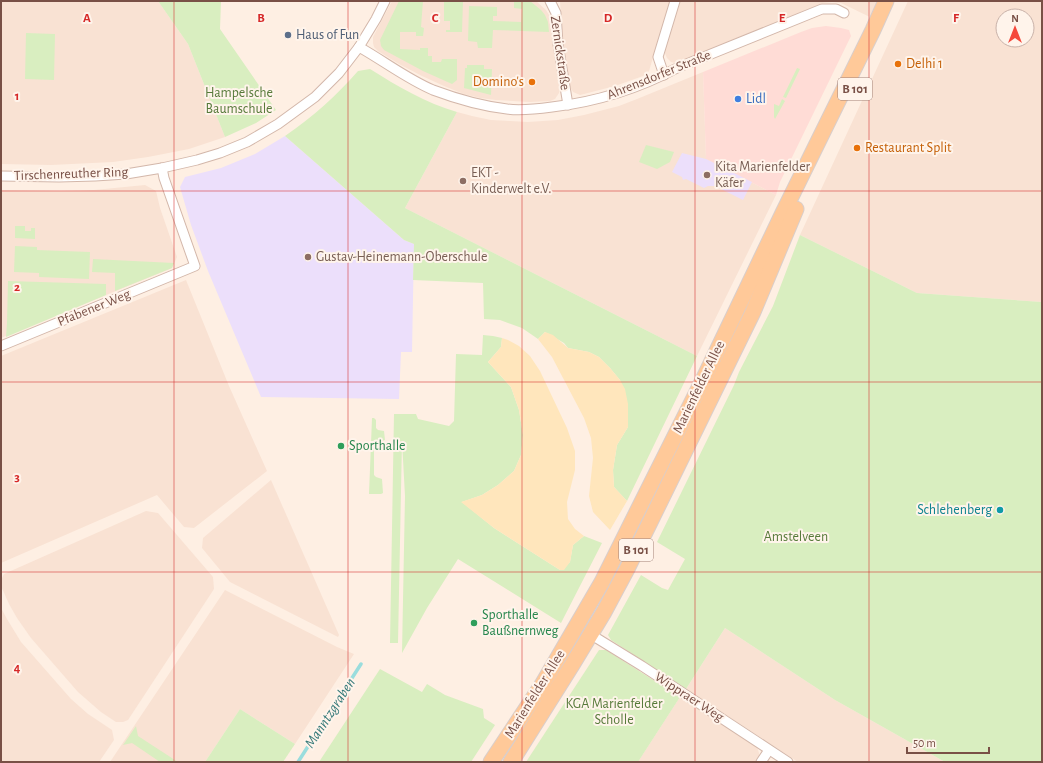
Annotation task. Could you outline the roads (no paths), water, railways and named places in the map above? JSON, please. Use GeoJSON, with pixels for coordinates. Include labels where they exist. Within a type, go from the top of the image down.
{"type":"FeatureCollection","features":[{"type":"Feature","properties":{"kind":"main road","name":"Marienfelder Allee"},"geometry":{"type":"LineString","coordinates":[[491,762],[542,685],[605,577],[704,378],[886,1]]}},
{"type":"Feature","properties":{"kind":"main road","name":"Marienfelder Allee"},"geometry":{"type":"LineString","coordinates":[[511,762],[572,665],[627,570],[753,312],[792,218],[897,1]]}},
{"type":"Feature","properties":{"kind":"street","name":"Tirschenreuther Ring"},"geometry":{"type":"LineString","coordinates":[[1,176],[59,177],[126,174],[197,160],[220,153],[247,142],[278,124],[315,97],[338,73],[359,47],[376,19],[384,1]]}},
{"type":"Feature","properties":{"kind":"street","name":"Zernickstraße"},"geometry":{"type":"LineString","coordinates":[[550,1],[556,14],[558,47],[568,105]]}},
{"type":"Feature","properties":{"kind":"street"},"geometry":{"type":"LineString","coordinates":[[664,75],[658,57],[675,1]]}},
{"type":"Feature","properties":{"kind":"street","name":"Ahrensdorfer Straße"},"geometry":{"type":"LineString","coordinates":[[359,47],[415,81],[433,89],[484,106],[533,110],[568,105],[610,95],[664,75],[679,67],[822,9],[836,9],[844,13]]}},
{"type":"Feature","properties":{"kind":"street","name":"Pfabener Weg"},"geometry":{"type":"LineString","coordinates":[[1,346],[195,266],[164,178],[162,168]]}},
{"type":"Feature","properties":{"kind":"street","name":"Wippraer Weg"},"geometry":{"type":"LineString","coordinates":[[590,634],[648,670],[788,762]]}},
{"type":"Feature","properties":{"kind":"street"},"geometry":{"type":"LineString","coordinates":[[761,762],[769,750]]}},
{"type":"Feature","properties":{"kind":"waterway","name":"Manntzgraben"},"geometry":{"type":"LineString","coordinates":[[298,762],[361,664]]}},
{"type":"Feature","properties":{"kind":"place","name":"Haus of Fun"},"geometry":{"type":"Point","coordinates":[288,35]}},
{"type":"Feature","properties":{"kind":"place","name":"Delhi 1"},"geometry":{"type":"Point","coordinates":[898,64]}},
{"type":"Feature","properties":{"kind":"place","name":"Domino's"},"geometry":{"type":"Point","coordinates":[532,82]}},
{"type":"Feature","properties":{"kind":"place","name":"Lidl"},"geometry":{"type":"Point","coordinates":[738,99]}},
{"type":"Feature","properties":{"kind":"place","name":"Restaurant Split"},"geometry":{"type":"Point","coordinates":[857,148]}},
{"type":"Feature","properties":{"kind":"place","name":"Kita Marienfelder Käfer"},"geometry":{"type":"Point","coordinates":[707,175]}},
{"type":"Feature","properties":{"kind":"place","name":"EKT - Kinderwelt e.V."},"geometry":{"type":"Point","coordinates":[463,181]}},
{"type":"Feature","properties":{"kind":"place","name":"Gustav-Heinemann-Oberschule"},"geometry":{"type":"Point","coordinates":[308,257]}},
{"type":"Feature","properties":{"kind":"place","name":"Sporthalle"},"geometry":{"type":"Point","coordinates":[341,446]}},
{"type":"Feature","properties":{"kind":"place","name":"Schlehenberg"},"geometry":{"type":"Point","coordinates":[1000,510]}},
{"type":"Feature","properties":{"kind":"place","name":"Sporthalle Baußnernweg"},"geometry":{"type":"Point","coordinates":[474,623]}},
{"type":"Feature","properties":{"kind":"park label","name":"Hampelsche Baumschule"},"geometry":{"type":"Point","coordinates":[239,102]}},
{"type":"Feature","properties":{"kind":"park label","name":"Amstelveen"},"geometry":{"type":"Point","coordinates":[796,537]}},
{"type":"Feature","properties":{"kind":"park label","name":"KGA Marienfelder Scholle"},"geometry":{"type":"Point","coordinates":[614,712]}}]}
